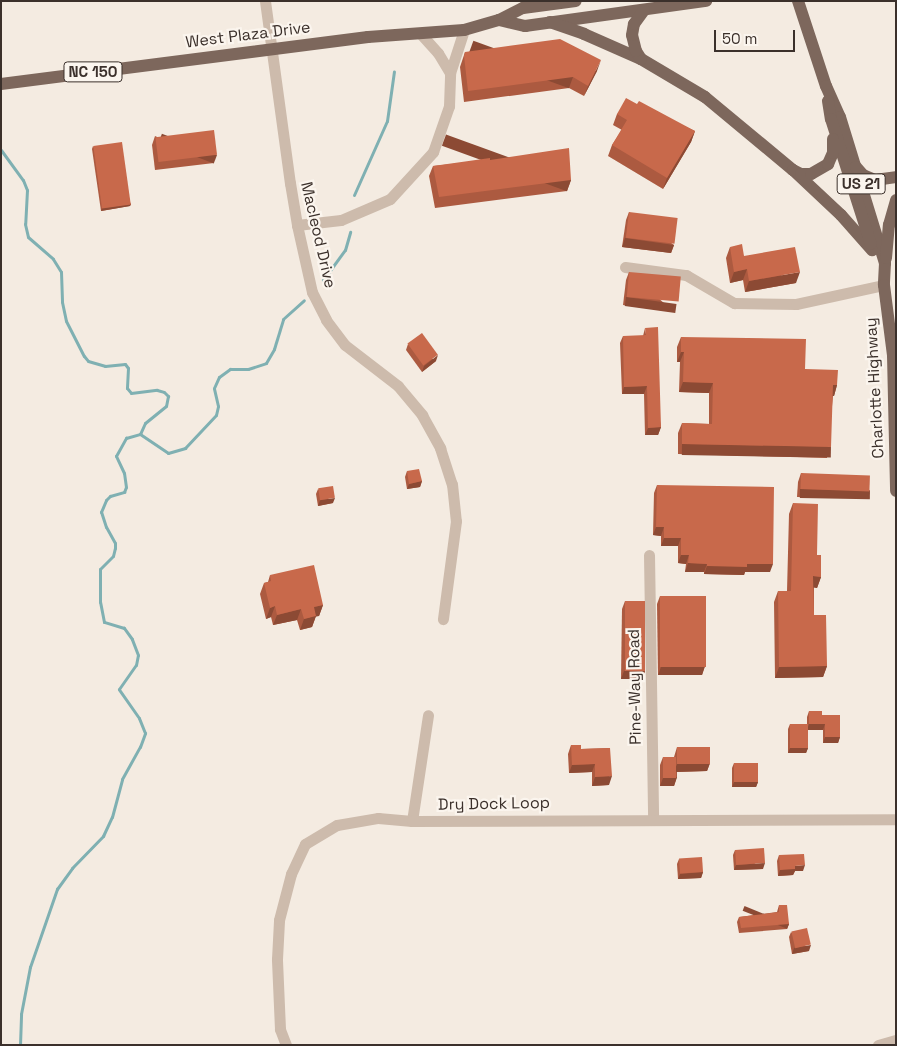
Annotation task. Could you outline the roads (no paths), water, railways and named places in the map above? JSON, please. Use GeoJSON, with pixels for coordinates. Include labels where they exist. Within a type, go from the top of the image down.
{"type":"FeatureCollection","features":[{"type":"Feature","properties":{"kind":"main road","name":"West Plaza Drive"},"geometry":{"type":"LineString","coordinates":[[1,84],[368,37],[464,30],[499,20],[523,8],[549,3],[576,1]]}},
{"type":"Feature","properties":{"kind":"main road","name":"West Plaza Drive"},"geometry":{"type":"LineString","coordinates":[[499,20],[524,26],[706,1]]}},
{"type":"Feature","properties":{"kind":"main road","name":"Charlotte Highway"},"geometry":{"type":"LineString","coordinates":[[798,1],[826,86],[840,117],[885,263],[884,285],[893,355],[896,491]]}},
{"type":"Feature","properties":{"kind":"main road"},"geometry":{"type":"LineString","coordinates":[[641,59],[636,51],[632,35],[634,24],[644,10]]}},
{"type":"Feature","properties":{"kind":"main road"},"geometry":{"type":"LineString","coordinates":[[550,22],[584,34],[641,59],[706,97],[793,170],[841,215],[872,250]]}},
{"type":"Feature","properties":{"kind":"main road","name":"Charlotte Highway"},"geometry":{"type":"LineString","coordinates":[[826,86],[831,120],[884,285]]}},
{"type":"Feature","properties":{"kind":"main road"},"geometry":{"type":"LineString","coordinates":[[793,170],[801,174],[811,174],[828,164],[833,153],[831,120]]}},
{"type":"Feature","properties":{"kind":"main road"},"geometry":{"type":"LineString","coordinates":[[856,166],[863,174],[875,180],[896,177]]}},
{"type":"Feature","properties":{"kind":"main road"},"geometry":{"type":"LineString","coordinates":[[885,263],[889,225],[896,200]]}},
{"type":"Feature","properties":{"kind":"street","name":"Macleod Drive"},"geometry":{"type":"LineString","coordinates":[[265,1],[270,49],[297,225],[312,292],[326,320],[345,345],[398,386],[422,415],[440,448],[452,484],[456,521],[443,619]]}},
{"type":"Feature","properties":{"kind":"street"},"geometry":{"type":"LineString","coordinates":[[297,225],[341,220],[390,200],[434,152],[449,106],[450,73],[464,30]]}},
{"type":"Feature","properties":{"kind":"street"},"geometry":{"type":"LineString","coordinates":[[420,33],[438,53],[450,73]]}},
{"type":"Feature","properties":{"kind":"street"},"geometry":{"type":"LineString","coordinates":[[625,267],[686,275],[734,304],[796,304],[884,285]]}},
{"type":"Feature","properties":{"kind":"street","name":"Pine-Way Road"},"geometry":{"type":"LineString","coordinates":[[649,555],[653,818]]}},
{"type":"Feature","properties":{"kind":"street"},"geometry":{"type":"LineString","coordinates":[[412,821],[428,715]]}},
{"type":"Feature","properties":{"kind":"street","name":"Dry Dock Loop"},"geometry":{"type":"LineString","coordinates":[[286,1045],[280,1020],[277,959],[280,920],[291,874],[305,844],[338,824],[378,818],[412,821],[653,818],[896,819]]}},
{"type":"Feature","properties":{"kind":"street"},"geometry":{"type":"LineString","coordinates":[[878,1045],[896,1040]]}},
{"type":"Feature","properties":{"kind":"waterway"},"geometry":{"type":"LineString","coordinates":[[354,195],[387,121],[394,71]]}},
{"type":"Feature","properties":{"kind":"waterway"},"geometry":{"type":"LineString","coordinates":[[1,150],[23,180],[27,190],[25,224],[28,237],[53,259],[61,272],[62,302],[66,321],[84,356],[88,361],[105,366],[125,364],[128,368],[127,388],[131,393],[157,390],[164,392],[168,396],[166,406],[145,423],[140,434]]}},
{"type":"Feature","properties":{"kind":"waterway"},"geometry":{"type":"LineString","coordinates":[[323,280],[345,250],[350,232]]}},
{"type":"Feature","properties":{"kind":"waterway"},"geometry":{"type":"LineString","coordinates":[[20,1045],[21,1014],[30,967],[57,889],[72,868],[103,836],[112,817],[122,779],[140,747],[145,733],[139,718],[119,689],[136,665],[138,655],[132,639],[124,628],[104,622],[100,602],[100,569],[113,556],[115,548],[115,543],[106,527],[101,512],[106,500],[110,496],[124,492],[126,487],[124,473],[116,456],[126,438],[140,434],[168,453],[185,448],[216,415],[218,406],[214,388],[219,377],[230,369],[248,369],[266,363],[274,349],[283,319],[304,300]]}}]}
